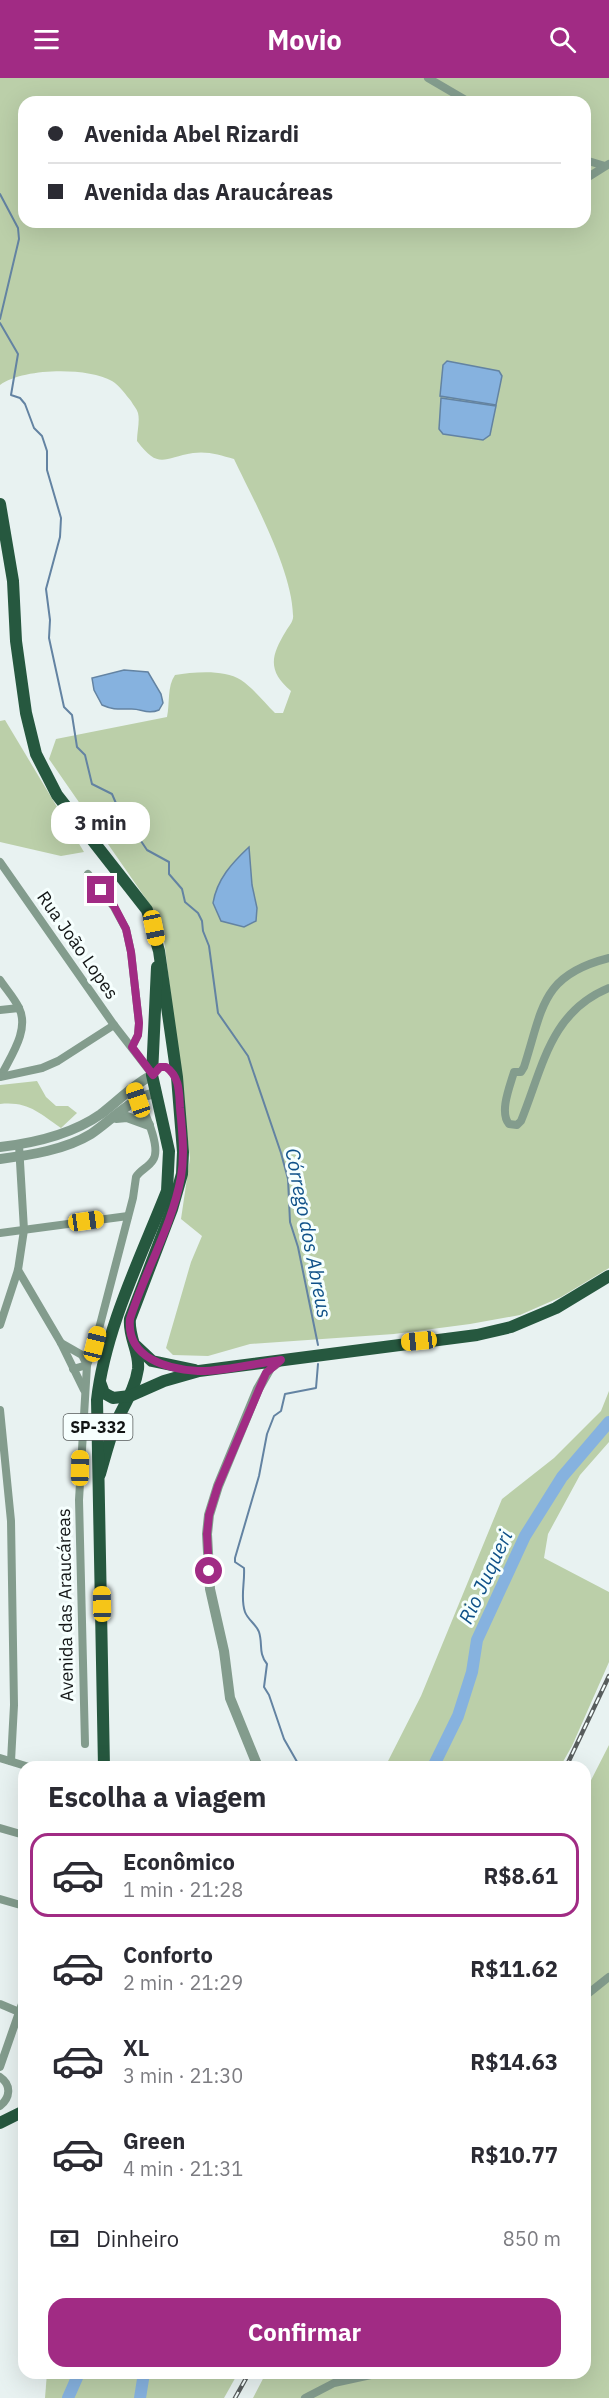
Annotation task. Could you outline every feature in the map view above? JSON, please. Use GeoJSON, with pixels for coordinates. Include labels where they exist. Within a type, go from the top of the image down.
{"type":"FeatureCollection","features":[{"type":"Feature","properties":{"kind":"main road","name":"SP-332"},"geometry":{"type":"LineString","coordinates":[[0,504],[13,581],[16,641],[23,698],[36,754],[57,795],[147,910],[159,951],[177,1077],[183,1152],[182,1174],[172,1209],[130,1319],[130,1331],[139,1361],[135,1382],[114,1428],[100,1474]]}},
{"type":"Feature","properties":{"kind":"main road","name":"SP-332"},"geometry":{"type":"LineString","coordinates":[[104,1761],[97,1400],[99,1381],[116,1323],[167,1191],[170,1151],[153,1075],[155,982],[159,951]]}},
{"type":"Feature","properties":{"kind":"main road"},"geometry":{"type":"LineString","coordinates":[[153,1075],[160,1067],[166,1067],[177,1077]]}},
{"type":"Feature","properties":{"kind":"main road"},"geometry":{"type":"LineString","coordinates":[[130,1396],[164,1381],[200,1371],[477,1335],[511,1327],[556,1308],[609,1276]]}},
{"type":"Feature","properties":{"kind":"main road"},"geometry":{"type":"LineString","coordinates":[[134,1343],[152,1361],[200,1371]]}},
{"type":"Feature","properties":{"kind":"main road","name":"SP-332"},"geometry":{"type":"LineString","coordinates":[[99,1381],[101,1389],[109,1396],[118,1398],[130,1396]]}},
{"type":"Feature","properties":{"kind":"main road"},"geometry":{"type":"LineString","coordinates":[[114,1428],[139,1398],[164,1381]]}},
{"type":"Feature","properties":{"kind":"main road"},"geometry":{"type":"LineString","coordinates":[[0,2123],[18,2114]]}},
{"type":"Feature","properties":{"kind":"street"},"geometry":{"type":"LineString","coordinates":[[428,78],[459,96]]}},
{"type":"Feature","properties":{"kind":"street"},"geometry":{"type":"LineString","coordinates":[[591,161],[607,165]]}},
{"type":"Feature","properties":{"kind":"street"},"geometry":{"type":"LineString","coordinates":[[591,175],[607,165]]}},
{"type":"Feature","properties":{"kind":"street","name":"Rua João Lopes"},"geometry":{"type":"LineString","coordinates":[[0,861],[114,1025],[153,1075]]}},
{"type":"Feature","properties":{"kind":"street"},"geometry":{"type":"LineString","coordinates":[[88,874],[121,917],[129,940],[139,1023],[138,1035],[132,1047]]}},
{"type":"Feature","properties":{"kind":"street"},"geometry":{"type":"LineString","coordinates":[[609,958],[572,972],[551,990],[522,1071],[514,1072],[505,1112],[509,1124],[517,1125],[521,1121],[550,1045],[565,1019],[583,1002],[609,988]]}},
{"type":"Feature","properties":{"kind":"street"},"geometry":{"type":"LineString","coordinates":[[0,980],[19,1008],[22,1029],[0,1076]]}},
{"type":"Feature","properties":{"kind":"street"},"geometry":{"type":"LineString","coordinates":[[0,1010],[19,1008]]}},
{"type":"Feature","properties":{"kind":"street"},"geometry":{"type":"LineString","coordinates":[[0,1076],[42,1068],[58,1061],[114,1025]]}},
{"type":"Feature","properties":{"kind":"street"},"geometry":{"type":"LineString","coordinates":[[0,1159],[73,1130],[100,1114],[134,1086],[153,1075]]}},
{"type":"Feature","properties":{"kind":"street"},"geometry":{"type":"LineString","coordinates":[[68,1360],[95,1344],[134,1198],[136,1177],[155,1158],[155,1141],[134,1086]]}},
{"type":"Feature","properties":{"kind":"street"},"geometry":{"type":"LineString","coordinates":[[0,1147],[19,1151],[76,1141],[89,1136],[144,1095],[158,1094]]}},
{"type":"Feature","properties":{"kind":"street"},"geometry":{"type":"LineString","coordinates":[[113,1119],[127,1116],[149,1125]]}},
{"type":"Feature","properties":{"kind":"street"},"geometry":{"type":"LineString","coordinates":[[0,1325],[18,1270],[24,1230],[19,1151]]}},
{"type":"Feature","properties":{"kind":"street"},"geometry":{"type":"LineString","coordinates":[[0,1233],[128,1216]]}},
{"type":"Feature","properties":{"kind":"street"},"geometry":{"type":"LineString","coordinates":[[18,1270],[61,1343],[85,1394]]}},
{"type":"Feature","properties":{"kind":"street"},"geometry":{"type":"LineString","coordinates":[[61,1343],[85,1357],[87,1365],[73,1369]]}},
{"type":"Feature","properties":{"kind":"street","name":"Avenida das Araucáreas"},"geometry":{"type":"LineString","coordinates":[[85,1744],[79,1500],[87,1365],[95,1344]]}},
{"type":"Feature","properties":{"kind":"street"},"geometry":{"type":"LineString","coordinates":[[256,1761],[230,1698],[225,1651],[210,1589],[207,1534],[209,1515],[218,1486],[258,1389],[270,1368],[281,1360]]}},
{"type":"Feature","properties":{"kind":"street"},"geometry":{"type":"LineString","coordinates":[[0,1410],[11,1521],[14,1706],[11,1761]]}},
{"type":"Feature","properties":{"kind":"street"},"geometry":{"type":"LineString","coordinates":[[0,1758],[18,1763]]}},
{"type":"Feature","properties":{"kind":"street"},"geometry":{"type":"LineString","coordinates":[[0,1828],[18,1833]]}},
{"type":"Feature","properties":{"kind":"street"},"geometry":{"type":"LineString","coordinates":[[0,1899],[18,1904]]}},
{"type":"Feature","properties":{"kind":"street"},"geometry":{"type":"LineString","coordinates":[[591,1991],[609,1977]]}},
{"type":"Feature","properties":{"kind":"street"},"geometry":{"type":"LineString","coordinates":[[0,2004],[18,2012]]}},
{"type":"Feature","properties":{"kind":"street"},"geometry":{"type":"LineString","coordinates":[[0,2067],[18,2015]]}},
{"type":"Feature","properties":{"kind":"street"},"geometry":{"type":"LineString","coordinates":[[0,2078],[4,2080],[9,2090],[7,2098],[0,2106]]}},
{"type":"Feature","properties":{"kind":"street"},"geometry":{"type":"LineString","coordinates":[[305,2398],[334,2383],[353,2379]]}},
{"type":"Feature","properties":{"kind":"green space"},"geometry":{"type":"Polygon","coordinates":[[[0,78],[609,78],[609,1268],[561,1297],[520,1315],[394,1334],[250,1344],[208,1356],[173,1355],[166,1348],[191,1262],[202,1236],[181,1219],[190,1158],[162,922],[49,759],[56,739],[167,717],[170,689],[175,675],[209,672],[226,674],[241,680],[250,687],[275,713],[283,713],[291,691],[278,677],[274,656],[293,619],[291,597],[271,536],[234,459],[204,453],[193,453],[162,460],[151,456],[137,441],[139,419],[136,408],[117,385],[101,376],[55,371],[10,379],[0,385],[0,78]]]}},
{"type":"Feature","properties":{"kind":"green space"},"geometry":{"type":"Polygon","coordinates":[[[5,720],[84,852],[61,856],[0,842],[0,721],[5,720]]]}},
{"type":"Feature","properties":{"kind":"green space"},"geometry":{"type":"Polygon","coordinates":[[[37,1081],[46,1097],[56,1106],[68,1106],[77,1113],[61,1128],[26,1106],[0,1104],[0,1085],[37,1081]]]}},
{"type":"Feature","properties":{"kind":"green space"},"geometry":{"type":"Polygon","coordinates":[[[609,1391],[609,1442],[580,1475],[548,1534],[544,1558],[609,1592],[609,1662],[563,1761],[388,1761],[421,1696],[502,1499],[554,1458],[601,1411],[609,1391]]]}},
{"type":"Feature","properties":{"kind":"green space"},"geometry":{"type":"Polygon","coordinates":[[[609,1745],[609,2398],[253,2398],[263,2379],[591,2379],[591,1780],[609,1745]]]}},
{"type":"Feature","properties":{"kind":"green space"},"geometry":{"type":"Polygon","coordinates":[[[47,2379],[235,2379],[224,2398],[45,2398],[47,2379]]]}},
{"type":"Feature","properties":{"kind":"water"},"geometry":{"type":"Polygon","coordinates":[[[447,361],[499,371],[502,376],[496,405],[440,396],[443,365],[447,361]]]}},
{"type":"Feature","properties":{"kind":"water"},"geometry":{"type":"Polygon","coordinates":[[[441,398],[496,406],[490,435],[483,440],[443,434],[439,429],[441,398]]]}},
{"type":"Feature","properties":{"kind":"water"},"geometry":{"type":"Polygon","coordinates":[[[124,670],[148,672],[161,694],[163,703],[159,710],[151,712],[116,709],[102,705],[94,690],[92,678],[124,670]]]}},
{"type":"Feature","properties":{"kind":"water"},"geometry":{"type":"Polygon","coordinates":[[[249,847],[252,885],[257,908],[256,921],[244,927],[221,921],[213,903],[218,886],[226,872],[249,847]]]}},
{"type":"Feature","properties":{"kind":"waterway","name":"Córrego dos Abreus"},"geometry":{"type":"LineString","coordinates":[[0,194],[18,228],[19,239],[0,319]]}},
{"type":"Feature","properties":{"kind":"waterway","name":"Córrego dos Abreus"},"geometry":{"type":"LineString","coordinates":[[0,323],[18,354],[11,395],[20,398],[25,404],[34,428],[42,436],[47,451],[47,470],[61,518],[60,537],[46,589],[50,620],[49,638],[64,707],[72,715],[77,747],[85,755],[92,784],[112,794],[118,808],[117,820],[133,829],[147,850],[169,862],[169,874],[182,889],[185,902],[198,913],[202,921],[209,946],[218,1013],[248,1056],[281,1153],[288,1179],[290,1222],[298,1247],[318,1345]]}},
{"type":"Feature","properties":{"kind":"waterway","name":"Córrego dos Abreus"},"geometry":{"type":"LineString","coordinates":[[297,1761],[284,1739],[264,1687],[267,1664],[263,1656],[259,1632],[245,1612],[244,1568],[235,1562],[235,1558],[259,1476],[267,1434],[274,1416],[281,1411],[285,1394],[316,1388],[318,1364]]}},
{"type":"Feature","properties":{"kind":"waterway","name":"Rio Juqueri"},"geometry":{"type":"LineString","coordinates":[[436,1761],[458,1716],[472,1672],[477,1640],[525,1536],[562,1477],[609,1422]]}},
{"type":"Feature","properties":{"kind":"waterway","name":"Rio Juqueri"},"geometry":{"type":"LineString","coordinates":[[68,2398],[76,2379]]}},
{"type":"Feature","properties":{"kind":"waterway"},"geometry":{"type":"LineString","coordinates":[[140,2398],[143,2379]]}},
{"type":"Feature","properties":{"kind":"railway"},"geometry":{"type":"LineString","coordinates":[[569,1761],[609,1676]]}},
{"type":"Feature","properties":{"kind":"railway"},"geometry":{"type":"LineString","coordinates":[[235,2398],[246,2379]]}},
{"type":"Feature","properties":{"kind":"route"},"geometry":{"type":"LineString","coordinates":[[101,890],[121,917],[129,940],[139,1014],[138,1035],[132,1047],[153,1075],[163,1066],[170,1069],[177,1077],[180,1110],[182,1174],[172,1209],[130,1319],[130,1331],[134,1343],[146,1357],[158,1364],[200,1371],[281,1360],[266,1373],[258,1389],[245,1426],[218,1486],[209,1515],[207,1554],[209,1571]]}}]}
